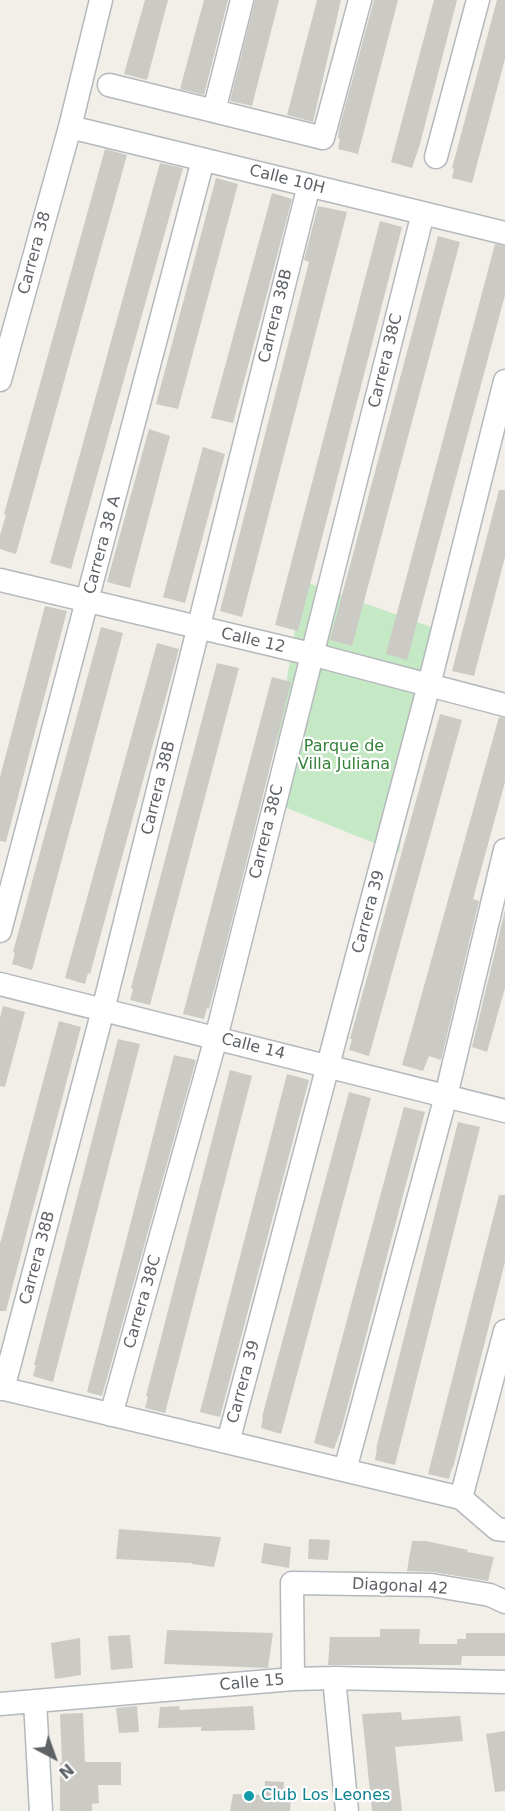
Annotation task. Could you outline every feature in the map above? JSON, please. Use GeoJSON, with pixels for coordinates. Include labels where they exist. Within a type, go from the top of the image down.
{"type":"FeatureCollection","features":[{"type":"Feature","properties":{"kind":"street","name":"Carrera 38"},"geometry":{"type":"LineString","coordinates":[[0,380],[70,127],[101,0]]}},
{"type":"Feature","properties":{"kind":"street"},"geometry":{"type":"LineString","coordinates":[[214,111],[242,0]]}},
{"type":"Feature","properties":{"kind":"street"},"geometry":{"type":"LineString","coordinates":[[110,85],[323,138],[360,0]]}},
{"type":"Feature","properties":{"kind":"street"},"geometry":{"type":"LineString","coordinates":[[436,157],[478,0]]}},
{"type":"Feature","properties":{"kind":"street","name":"Calle 10H"},"geometry":{"type":"LineString","coordinates":[[70,127],[505,233]]}},
{"type":"Feature","properties":{"kind":"street","name":"Carrera 38 A"},"geometry":{"type":"LineString","coordinates":[[0,931],[203,160]]}},
{"type":"Feature","properties":{"kind":"street","name":"Carrera 38B"},"geometry":{"type":"LineString","coordinates":[[1,1388],[103,1010],[309,185]]}},
{"type":"Feature","properties":{"kind":"street","name":"Carrera 38C"},"geometry":{"type":"LineString","coordinates":[[111,1415],[216,1038],[423,213]]}},
{"type":"Feature","properties":{"kind":"street","name":"Carrera 39"},"geometry":{"type":"LineString","coordinates":[[228,1442],[429,685],[505,381]]}},
{"type":"Feature","properties":{"kind":"street","name":"Calle 12"},"geometry":{"type":"LineString","coordinates":[[0,580],[311,654],[505,705]]}},
{"type":"Feature","properties":{"kind":"street"},"geometry":{"type":"LineString","coordinates":[[345,1470],[446,1096],[505,850]]}},
{"type":"Feature","properties":{"kind":"street","name":"Calle 14"},"geometry":{"type":"LineString","coordinates":[[0,984],[505,1111]]}},
{"type":"Feature","properties":{"kind":"street"},"geometry":{"type":"LineString","coordinates":[[461,1498],[505,1331]]}},
{"type":"Feature","properties":{"kind":"street"},"geometry":{"type":"LineString","coordinates":[[1,1388],[461,1498],[501,1529]]}},
{"type":"Feature","properties":{"kind":"street","name":"Diagonal 42"},"geometry":{"type":"LineString","coordinates":[[293,1680],[292,1583],[431,1585],[490,1595],[505,1602]]}},
{"type":"Feature","properties":{"kind":"street"},"geometry":{"type":"LineString","coordinates":[[334,1678],[348,1811]]}},
{"type":"Feature","properties":{"kind":"street","name":"Calle 15"},"geometry":{"type":"LineString","coordinates":[[0,1704],[334,1678],[505,1682]]}},
{"type":"Feature","properties":{"kind":"street"},"geometry":{"type":"LineString","coordinates":[[35,1701],[41,1811]]}},
{"type":"Feature","properties":{"kind":"green space","name":"Parque de Villa Juliana"},"geometry":{"type":"Polygon","coordinates":[[[303,581],[431,627],[399,853],[267,800],[303,581]]]}},
{"type":"Feature","properties":{"kind":"building"},"geometry":{"type":"Polygon","coordinates":[[[145,0],[168,0],[147,80],[124,74],[145,0]]]}},
{"type":"Feature","properties":{"kind":"building"},"geometry":{"type":"Polygon","coordinates":[[[204,0],[228,0],[204,95],[180,89],[204,0]]]}},
{"type":"Feature","properties":{"kind":"building"},"geometry":{"type":"Polygon","coordinates":[[[255,0],[279,0],[252,106],[230,101],[255,0]]]}},
{"type":"Feature","properties":{"kind":"building"},"geometry":{"type":"Polygon","coordinates":[[[317,0],[341,0],[313,122],[287,115],[317,0]]]}},
{"type":"Feature","properties":{"kind":"building"},"geometry":{"type":"Polygon","coordinates":[[[374,0],[398,0],[358,154],[338,149],[340,139],[338,138],[374,0]]]}},
{"type":"Feature","properties":{"kind":"building"},"geometry":{"type":"Polygon","coordinates":[[[434,0],[457,0],[412,168],[391,162],[434,0]]]}},
{"type":"Feature","properties":{"kind":"building"},"geometry":{"type":"Polygon","coordinates":[[[497,0],[505,0],[505,59],[472,183],[452,178],[454,169],[452,168],[497,0]]]}},
{"type":"Feature","properties":{"kind":"building"},"geometry":{"type":"Polygon","coordinates":[[[105,149],[127,155],[16,554],[0,549],[0,535],[6,515],[4,514],[105,149]]]}},
{"type":"Feature","properties":{"kind":"building"},"geometry":{"type":"Polygon","coordinates":[[[160,163],[183,168],[71,569],[50,563],[160,163]]]}},
{"type":"Feature","properties":{"kind":"building"},"geometry":{"type":"Polygon","coordinates":[[[216,178],[238,184],[178,409],[156,404],[216,178]]]}},
{"type":"Feature","properties":{"kind":"building"},"geometry":{"type":"Polygon","coordinates":[[[272,193],[292,199],[233,423],[211,418],[272,193]]]}},
{"type":"Feature","properties":{"kind":"building"},"geometry":{"type":"Polygon","coordinates":[[[318,206],[347,212],[242,617],[220,611],[309,262],[304,260],[318,206]]]}},
{"type":"Feature","properties":{"kind":"building"},"geometry":{"type":"Polygon","coordinates":[[[380,221],[402,227],[298,631],[275,625],[380,221]]]}},
{"type":"Feature","properties":{"kind":"building"},"geometry":{"type":"Polygon","coordinates":[[[438,236],[460,242],[352,646],[330,640],[438,236]]]}},
{"type":"Feature","properties":{"kind":"building"},"geometry":{"type":"Polygon","coordinates":[[[495,244],[505,246],[505,295],[407,660],[386,654],[495,244]]]}},
{"type":"Feature","properties":{"kind":"building"},"geometry":{"type":"Polygon","coordinates":[[[149,429],[170,436],[130,588],[107,582],[149,429]]]}},
{"type":"Feature","properties":{"kind":"building"},"geometry":{"type":"Polygon","coordinates":[[[203,447],[225,454],[185,603],[163,597],[203,447]]]}},
{"type":"Feature","properties":{"kind":"building"},"geometry":{"type":"Polygon","coordinates":[[[499,490],[505,490],[505,557],[474,676],[452,671],[499,490]]]}},
{"type":"Feature","properties":{"kind":"building"},"geometry":{"type":"Polygon","coordinates":[[[45,606],[67,611],[6,842],[0,841],[0,777],[45,606]]]}},
{"type":"Feature","properties":{"kind":"building"},"geometry":{"type":"Polygon","coordinates":[[[101,627],[123,633],[32,970],[12,964],[15,953],[13,952],[101,627]]]}},
{"type":"Feature","properties":{"kind":"building"},"geometry":{"type":"Polygon","coordinates":[[[157,643],[179,649],[90,974],[88,973],[85,984],[65,978],[157,643]]]}},
{"type":"Feature","properties":{"kind":"building"},"geometry":{"type":"Polygon","coordinates":[[[217,663],[239,668],[150,1005],[130,1000],[133,989],[131,988],[217,663]]]}},
{"type":"Feature","properties":{"kind":"building"},"geometry":{"type":"Polygon","coordinates":[[[272,677],[291,682],[222,960],[209,1009],[207,1008],[204,1019],[183,1014],[272,677]]]}},
{"type":"Feature","properties":{"kind":"building"},"geometry":{"type":"Polygon","coordinates":[[[440,714],[462,720],[369,1056],[349,1050],[352,1039],[350,1039],[440,714]]]}},
{"type":"Feature","properties":{"kind":"building"},"geometry":{"type":"Polygon","coordinates":[[[499,717],[505,718],[505,782],[473,899],[479,901],[441,1060],[429,1056],[423,1071],[402,1065],[499,717]]]}},
{"type":"Feature","properties":{"kind":"building"},"geometry":{"type":"Polygon","coordinates":[[[505,910],[505,988],[487,1052],[472,1047],[505,910]]]}},
{"type":"Feature","properties":{"kind":"building"},"geometry":{"type":"Polygon","coordinates":[[[3,1006],[25,1012],[5,1087],[0,1086],[0,1018],[3,1006]]]}},
{"type":"Feature","properties":{"kind":"building"},"geometry":{"type":"Polygon","coordinates":[[[59,1021],[81,1027],[6,1311],[0,1311],[0,1244],[59,1021]]]}},
{"type":"Feature","properties":{"kind":"building"},"geometry":{"type":"Polygon","coordinates":[[[118,1039],[140,1044],[53,1382],[33,1376],[36,1365],[34,1365],[118,1039]]]}},
{"type":"Feature","properties":{"kind":"building"},"geometry":{"type":"Polygon","coordinates":[[[174,1055],[196,1060],[102,1396],[87,1392],[174,1055]]]}},
{"type":"Feature","properties":{"kind":"building"},"geometry":{"type":"Polygon","coordinates":[[[230,1070],[252,1076],[165,1413],[145,1408],[148,1397],[146,1396],[230,1070]]]}},
{"type":"Feature","properties":{"kind":"building"},"geometry":{"type":"Polygon","coordinates":[[[287,1074],[309,1080],[220,1417],[200,1412],[287,1074]]]}},
{"type":"Feature","properties":{"kind":"building"},"geometry":{"type":"Polygon","coordinates":[[[349,1092],[371,1098],[281,1434],[261,1428],[262,1417],[349,1092]]]}},
{"type":"Feature","properties":{"kind":"building"},"geometry":{"type":"Polygon","coordinates":[[[404,1107],[425,1112],[342,1427],[334,1449],[314,1443],[404,1107]]]}},
{"type":"Feature","properties":{"kind":"building"},"geometry":{"type":"Polygon","coordinates":[[[458,1122],[480,1127],[395,1465],[375,1460],[376,1449],[458,1122]]]}},
{"type":"Feature","properties":{"kind":"building"},"geometry":{"type":"Polygon","coordinates":[[[499,1195],[505,1195],[505,1262],[449,1479],[428,1474],[499,1195]]]}},
{"type":"Feature","properties":{"kind":"building"},"geometry":{"type":"Polygon","coordinates":[[[119,1529],[221,1537],[214,1567],[192,1563],[116,1559],[119,1529]]]}},
{"type":"Feature","properties":{"kind":"building"},"geometry":{"type":"Polygon","coordinates":[[[309,1539],[330,1540],[328,1560],[308,1559],[309,1539]]]}},
{"type":"Feature","properties":{"kind":"building"},"geometry":{"type":"Polygon","coordinates":[[[412,1541],[426,1541],[494,1557],[488,1581],[433,1572],[407,1571],[412,1541]]]}},
{"type":"Feature","properties":{"kind":"building"},"geometry":{"type":"Polygon","coordinates":[[[264,1543],[291,1547],[289,1568],[261,1563],[264,1543]]]}},
{"type":"Feature","properties":{"kind":"building"},"geometry":{"type":"Polygon","coordinates":[[[380,1629],[420,1629],[419,1644],[457,1644],[457,1639],[466,1639],[466,1633],[505,1633],[505,1656],[462,1656],[461,1665],[328,1665],[330,1637],[380,1637],[380,1629]]]}},
{"type":"Feature","properties":{"kind":"building"},"geometry":{"type":"Polygon","coordinates":[[[167,1630],[273,1633],[268,1668],[164,1664],[167,1630]]]}},
{"type":"Feature","properties":{"kind":"building"},"geometry":{"type":"Polygon","coordinates":[[[130,1635],[133,1668],[111,1670],[108,1636],[130,1635]]]}},
{"type":"Feature","properties":{"kind":"building"},"geometry":{"type":"Polygon","coordinates":[[[80,1638],[81,1675],[55,1679],[51,1643],[80,1638]]]}},
{"type":"Feature","properties":{"kind":"building"},"geometry":{"type":"Polygon","coordinates":[[[137,1706],[139,1732],[119,1733],[116,1708],[137,1706]]]}},
{"type":"Feature","properties":{"kind":"building"},"geometry":{"type":"Polygon","coordinates":[[[179,1706],[180,1710],[253,1706],[255,1730],[201,1731],[201,1727],[158,1728],[160,1707],[179,1706]]]}},
{"type":"Feature","properties":{"kind":"building"},"geometry":{"type":"Polygon","coordinates":[[[401,1712],[402,1720],[460,1716],[463,1741],[395,1747],[402,1811],[372,1811],[362,1714],[401,1712]]]}},
{"type":"Feature","properties":{"kind":"building"},"geometry":{"type":"Polygon","coordinates":[[[83,1713],[85,1762],[121,1762],[121,1785],[98,1785],[99,1803],[92,1804],[92,1811],[60,1811],[60,1763],[62,1762],[60,1714],[83,1713]]]}},
{"type":"Feature","properties":{"kind":"building"},"geometry":{"type":"Polygon","coordinates":[[[505,1731],[505,1791],[495,1792],[486,1734],[505,1731]]]}},
{"type":"Feature","properties":{"kind":"building","name":"Club Los Leones"},"geometry":{"type":"Polygon","coordinates":[[[265,1781],[284,1782],[283,1796],[291,1796],[290,1811],[230,1811],[233,1794],[264,1795],[265,1781]]]}},
{"type":"Feature","properties":{"kind":"place","name":"Club Los Leones"},"geometry":{"type":"Point","coordinates":[249,1796]}}]}
